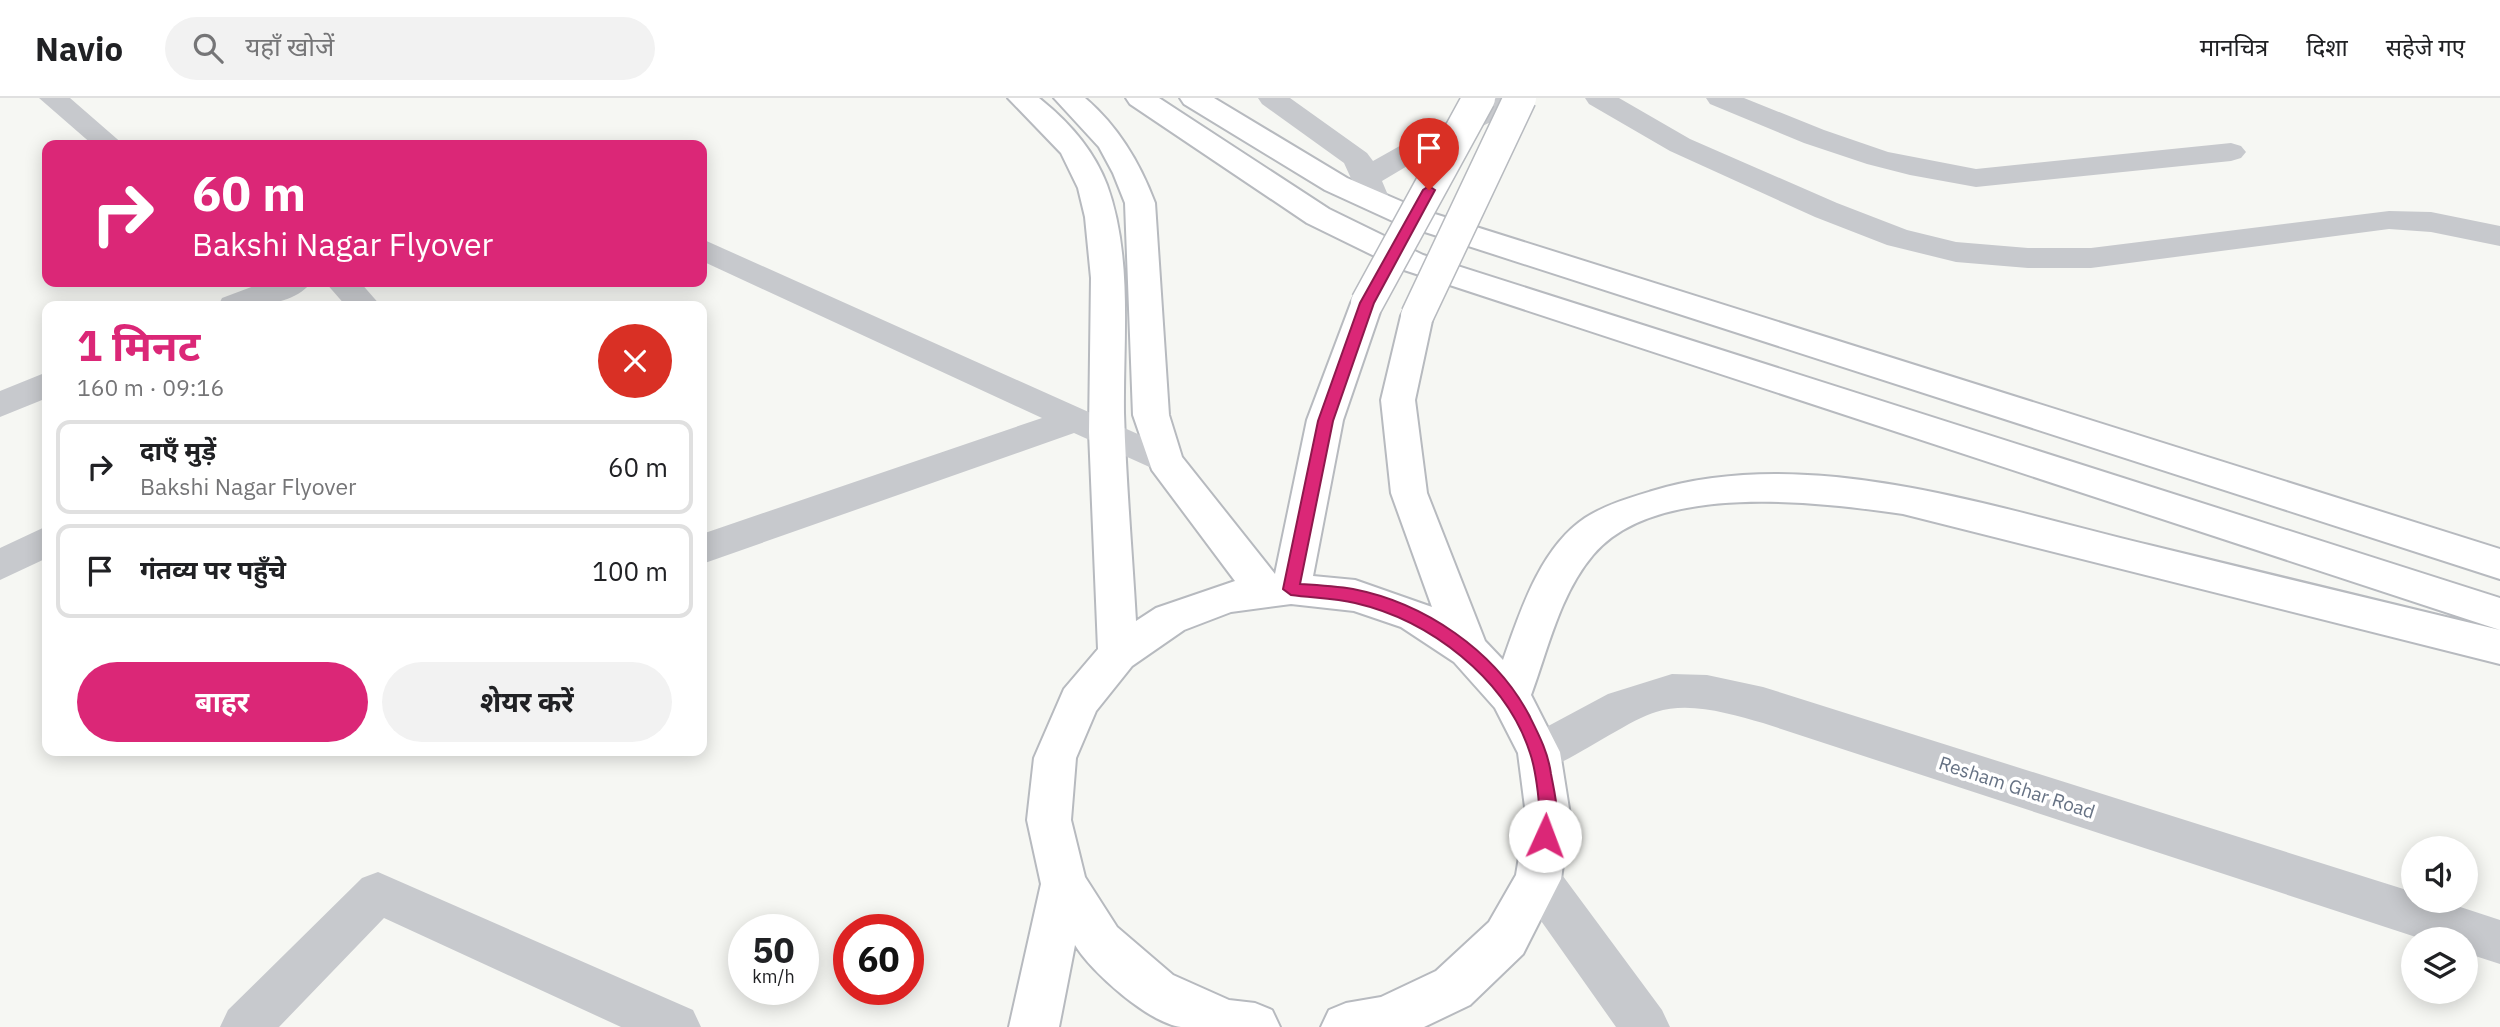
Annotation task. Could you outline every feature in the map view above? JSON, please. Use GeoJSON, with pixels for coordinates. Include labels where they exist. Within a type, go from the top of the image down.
{"type":"FeatureCollection","features":[{"type":"Feature","properties":{"kind":"main road"},"geometry":{"type":"LineString","coordinates":[[1022,98],[1051,121],[1078,153],[1097,205],[1106,276],[1092,426],[1118,654]]}},
{"type":"Feature","properties":{"kind":"main road"},"geometry":{"type":"LineString","coordinates":[[1068,98],[1084,111],[1111,142],[1134,185],[1140,203],[1151,415],[1165,461],[1279,591]]}},
{"type":"Feature","properties":{"kind":"main road"},"geometry":{"type":"LineString","coordinates":[[1140,98],[1318,216],[1412,262],[2500,614]]}},
{"type":"Feature","properties":{"kind":"main road"},"geometry":{"type":"LineString","coordinates":[[1194,98],[1336,184],[1371,189],[1408,216],[2500,564]]}},
{"type":"Feature","properties":{"kind":"main road"},"geometry":{"type":"LineString","coordinates":[[1279,591],[1325,421],[1367,303],[1479,98]]}},
{"type":"Feature","properties":{"kind":"main road"},"geometry":{"type":"LineString","coordinates":[[1468,650],[1409,493],[1398,400],[1417,316],[1519,98]]}},
{"type":"Feature","properties":{"kind":"main road"},"geometry":{"type":"LineString","coordinates":[[1510,696],[1554,584],[1579,545],[1615,517],[1639,508],[1676,495],[1743,485],[1813,487],[1903,500],[2500,647]]}},
{"type":"Feature","properties":{"kind":"main road"},"geometry":{"type":"LineString","coordinates":[[1255,1027],[1227,1024],[1156,992],[1100,943],[1064,884],[1049,820],[1055,758],[1079,701],[1118,654],[1170,619],[1228,597],[1279,591],[1355,596],[1415,617],[1468,650],[1510,696],[1539,752],[1548,815],[1538,879],[1506,938],[1453,988],[1376,1025]]}},
{"type":"Feature","properties":{"kind":"main road"},"geometry":{"type":"LineString","coordinates":[[1034,1027],[1064,884]]}},
{"type":"Feature","properties":{"kind":"street"},"geometry":{"type":"LineString","coordinates":[[53,98],[104,140]]}},
{"type":"Feature","properties":{"kind":"street"},"geometry":{"type":"LineString","coordinates":[[1272,98],[1357,159],[1371,189],[1431,140],[1519,98]]}},
{"type":"Feature","properties":{"kind":"street"},"geometry":{"type":"LineString","coordinates":[[1599,98],[1680,145],[1826,210],[1898,238],[1956,252],[2028,258],[2091,258],[2389,220],[2431,222],[2500,236]]}},
{"type":"Feature","properties":{"kind":"street"},"geometry":{"type":"LineString","coordinates":[[1720,98],[1902,167],[1976,178],[2231,152]]}},
{"type":"Feature","properties":{"kind":"street"},"geometry":{"type":"LineString","coordinates":[[707,251],[1165,461]]}},
{"type":"Feature","properties":{"kind":"street"},"geometry":{"type":"LineString","coordinates":[[247,301],[282,287]]}},
{"type":"Feature","properties":{"kind":"street"},"geometry":{"type":"LineString","coordinates":[[346,287],[360,301]]}},
{"type":"Feature","properties":{"kind":"street"},"geometry":{"type":"LineString","coordinates":[[0,405],[42,386]]}},
{"type":"Feature","properties":{"kind":"street"},"geometry":{"type":"LineString","coordinates":[[707,547],[1092,426]]}},
{"type":"Feature","properties":{"kind":"street"},"geometry":{"type":"LineString","coordinates":[[0,565],[42,544]]}},
{"type":"Feature","properties":{"kind":"street","name":"Resham Ghar Road"},"geometry":{"type":"LineString","coordinates":[[1539,752],[1637,701],[1669,691],[1711,692],[1763,705],[2500,942]]}},
{"type":"Feature","properties":{"kind":"street"},"geometry":{"type":"LineString","coordinates":[[1538,879],[1645,1027]]}},
{"type":"Feature","properties":{"kind":"street"},"geometry":{"type":"LineString","coordinates":[[245,1027],[378,893],[676,1027]]}},
{"type":"Feature","properties":{"kind":"route"},"geometry":{"type":"LineString","coordinates":[[1429,190],[1367,303],[1325,421],[1291,589],[1355,596],[1415,617],[1468,650],[1510,696],[1539,752],[1548,815],[1545,836]]}}]}
